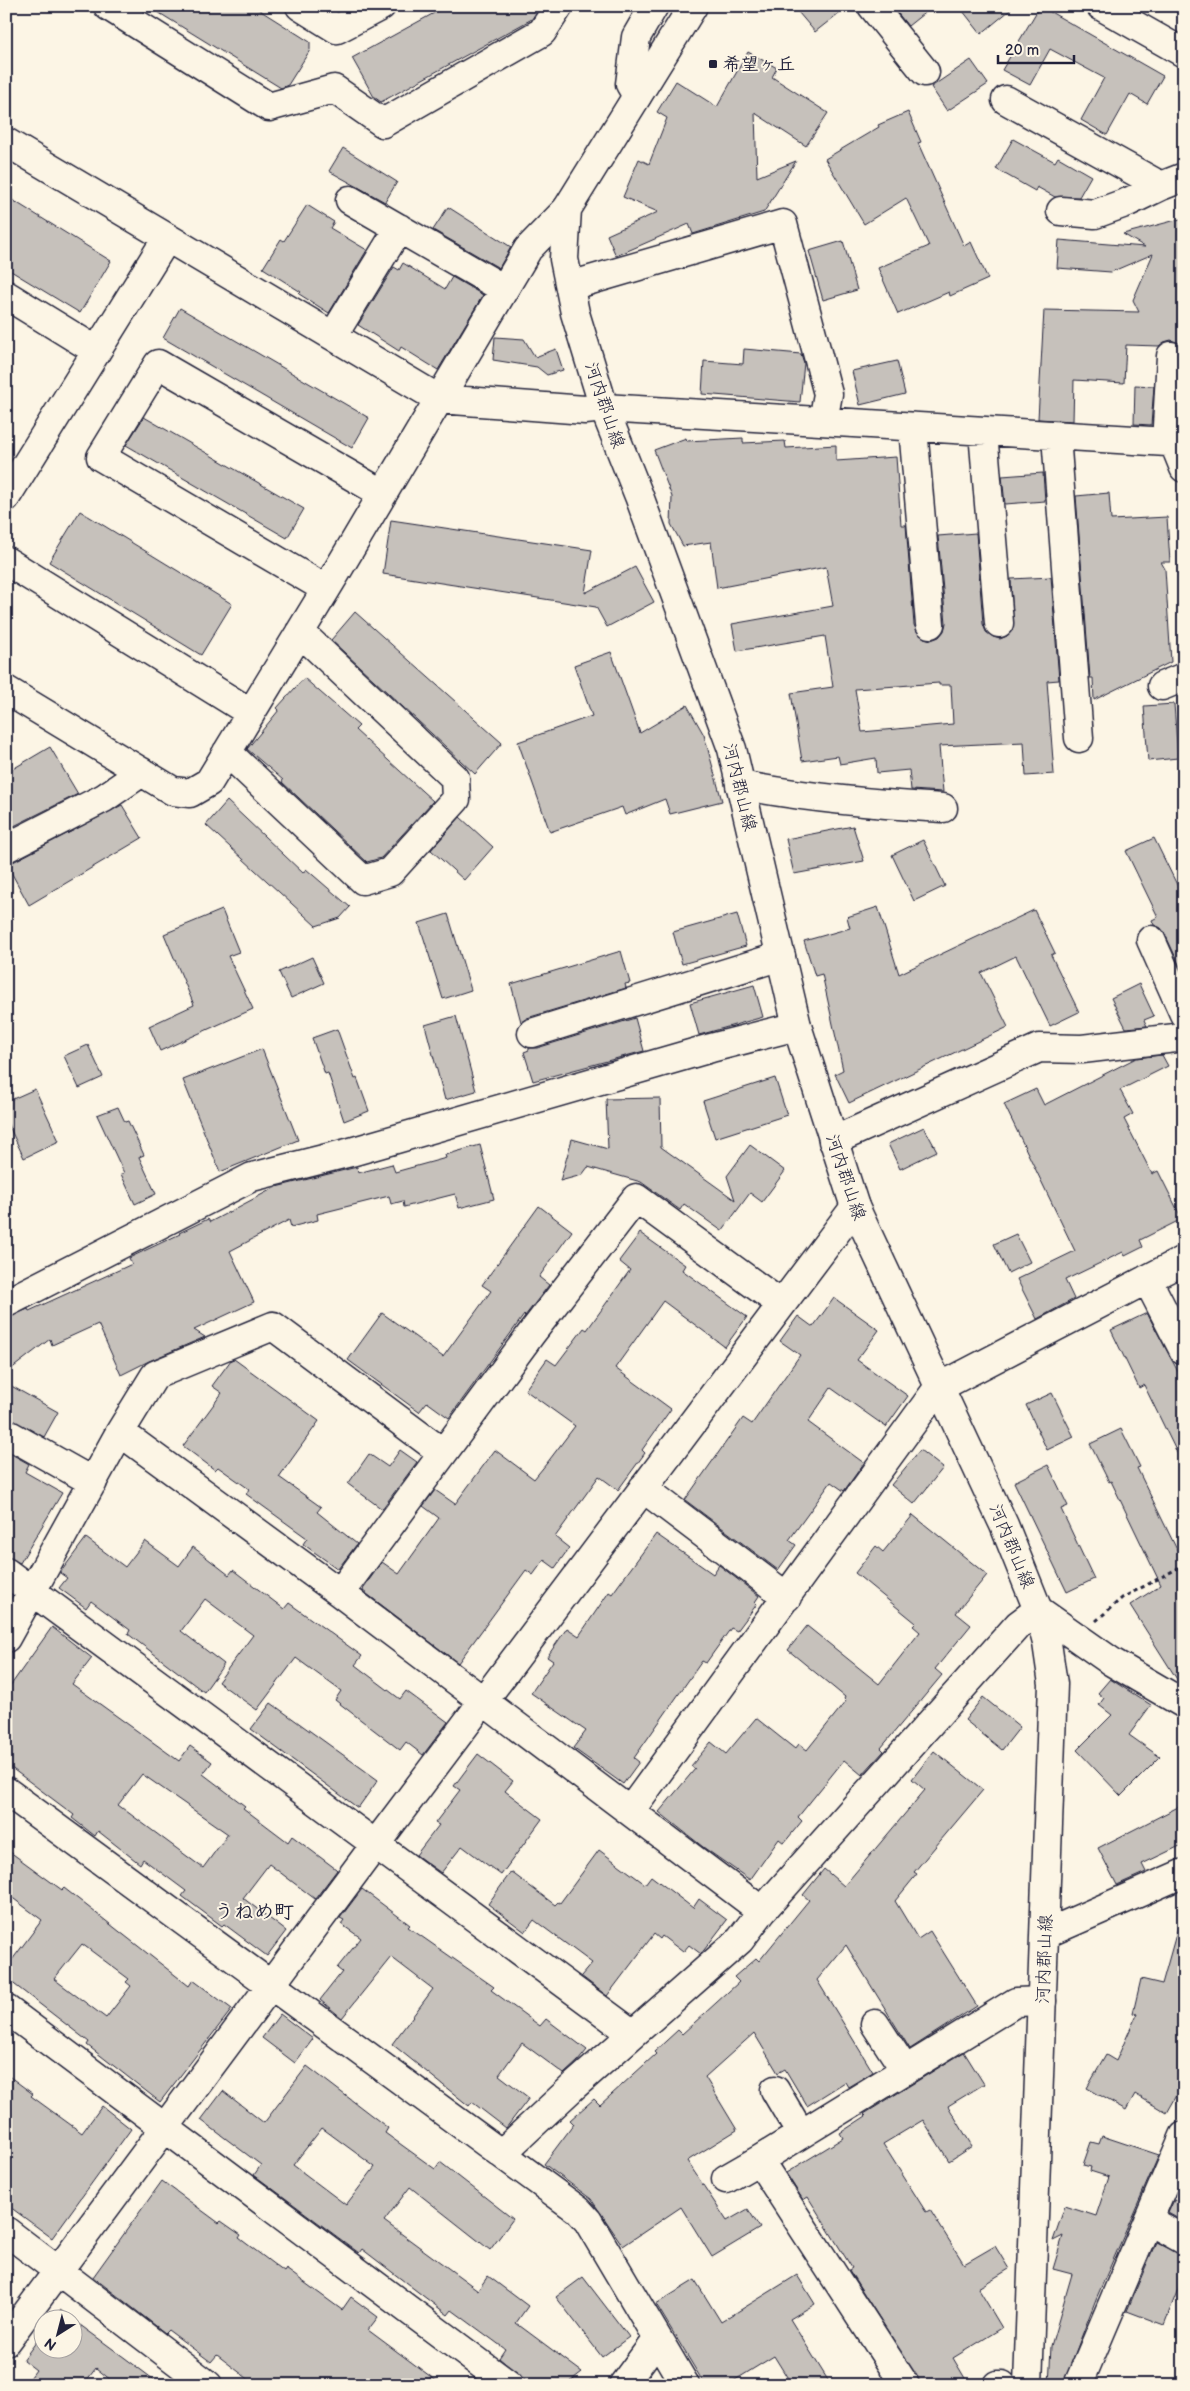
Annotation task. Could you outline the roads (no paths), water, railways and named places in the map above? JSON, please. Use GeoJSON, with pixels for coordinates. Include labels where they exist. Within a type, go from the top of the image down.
{"type":"FeatureCollection","features":[{"type":"Feature","properties":{"kind":"street"},"geometry":{"type":"LineString","coordinates":[[108,6],[268,106],[334,89],[383,123],[542,32],[559,6]]}},
{"type":"Feature","properties":{"kind":"street"},"geometry":{"type":"LineString","coordinates":[[300,6],[338,30],[381,6]]}},
{"type":"Feature","properties":{"kind":"street"},"geometry":{"type":"LineString","coordinates":[[637,96],[630,84],[636,37],[654,6]]}},
{"type":"Feature","properties":{"kind":"street","name":"河内郡山線"},"geometry":{"type":"LineString","coordinates":[[693,6],[567,209],[564,259],[604,408],[639,496],[732,749],[797,1026],[854,1207],[1004,1525],[1038,1610],[1047,1643],[1052,1684],[1045,1934],[1028,2385]]}},
{"type":"Feature","properties":{"kind":"street"},"geometry":{"type":"LineString","coordinates":[[872,6],[925,72]]}},
{"type":"Feature","properties":{"kind":"street"},"geometry":{"type":"LineString","coordinates":[[1101,6],[1184,53]]}},
{"type":"Feature","properties":{"kind":"street"},"geometry":{"type":"LineString","coordinates":[[1006,100],[1172,182]]}},
{"type":"Feature","properties":{"kind":"street"},"geometry":{"type":"LineString","coordinates":[[6,142],[439,399],[585,410],[604,408],[1056,436],[1180,451]]}},
{"type":"Feature","properties":{"kind":"street"},"geometry":{"type":"LineString","coordinates":[[1061,211],[1095,214],[1128,202],[1172,182]]}},
{"type":"Feature","properties":{"kind":"street"},"geometry":{"type":"LineString","coordinates":[[350,200],[504,289]]}},
{"type":"Feature","properties":{"kind":"street"},"geometry":{"type":"LineString","coordinates":[[6,690],[173,790],[190,793],[209,782],[383,494],[528,248],[567,209]]}},
{"type":"Feature","properties":{"kind":"street"},"geometry":{"type":"LineString","coordinates":[[570,286],[783,224],[828,394],[823,421]]}},
{"type":"Feature","properties":{"kind":"street"},"geometry":{"type":"LineString","coordinates":[[333,336],[399,228]]}},
{"type":"Feature","properties":{"kind":"street"},"geometry":{"type":"LineString","coordinates":[[6,497],[167,238]]}},
{"type":"Feature","properties":{"kind":"street"},"geometry":{"type":"LineString","coordinates":[[6,295],[97,351]]}},
{"type":"Feature","properties":{"kind":"street"},"geometry":{"type":"LineString","coordinates":[[1171,356],[1167,426],[1180,451]]}},
{"type":"Feature","properties":{"kind":"street"},"geometry":{"type":"LineString","coordinates":[[326,589],[101,456],[158,364],[383,494]]}},
{"type":"Feature","properties":{"kind":"street"},"geometry":{"type":"LineString","coordinates":[[913,428],[930,624]]}},
{"type":"Feature","properties":{"kind":"street"},"geometry":{"type":"LineString","coordinates":[[983,432],[999,623]]}},
{"type":"Feature","properties":{"kind":"street"},"geometry":{"type":"LineString","coordinates":[[1056,436],[1080,738]]}},
{"type":"Feature","properties":{"kind":"street"},"geometry":{"type":"LineString","coordinates":[[6,562],[251,713]]}},
{"type":"Feature","properties":{"kind":"street"},"geometry":{"type":"LineString","coordinates":[[228,752],[362,880],[390,872],[456,799],[455,778],[300,632]]}},
{"type":"Feature","properties":{"kind":"street"},"geometry":{"type":"LineString","coordinates":[[6,848],[104,798],[142,772]]}},
{"type":"Feature","properties":{"kind":"street"},"geometry":{"type":"LineString","coordinates":[[740,785],[787,794],[881,804],[943,808]]}},
{"type":"Feature","properties":{"kind":"street"},"geometry":{"type":"LineString","coordinates":[[1151,940],[1184,1014]]}},
{"type":"Feature","properties":{"kind":"street"},"geometry":{"type":"LineString","coordinates":[[532,1033],[781,956]]}},
{"type":"Feature","properties":{"kind":"street"},"geometry":{"type":"LineString","coordinates":[[6,1303],[252,1177],[360,1149],[711,1048],[797,1026]]}},
{"type":"Feature","properties":{"kind":"street"},"geometry":{"type":"LineString","coordinates":[[833,1141],[1039,1048],[1082,1048],[1184,1038]]}},
{"type":"Feature","properties":{"kind":"street"},"geometry":{"type":"LineString","coordinates":[[340,1593],[443,1453],[636,1198],[781,1304]]}},
{"type":"Feature","properties":{"kind":"street"},"geometry":{"type":"LineString","coordinates":[[6,2341],[166,2129],[483,1700],[854,1207]]}},
{"type":"Feature","properties":{"kind":"street"},"geometry":{"type":"LineString","coordinates":[[630,1811],[787,1598],[938,1388],[1184,1260]]}},
{"type":"Feature","properties":{"kind":"street"},"geometry":{"type":"LineString","coordinates":[[1147,1279],[1184,1351]]}},
{"type":"Feature","properties":{"kind":"street"},"geometry":{"type":"LineString","coordinates":[[6,1638],[120,1432],[156,1375],[273,1326],[443,1453]]}},
{"type":"Feature","properties":{"kind":"street"},"geometry":{"type":"LineString","coordinates":[[120,1432],[340,1593],[762,1910]]}},
{"type":"Feature","properties":{"kind":"street"},"geometry":{"type":"LineString","coordinates":[[6,1433],[93,1482]]}},
{"type":"Feature","properties":{"kind":"street"},"geometry":{"type":"LineString","coordinates":[[643,1488],[787,1598]]}},
{"type":"Feature","properties":{"kind":"street"},"geometry":{"type":"LineString","coordinates":[[6,1572],[634,2034]]}},
{"type":"Feature","properties":{"kind":"street"},"geometry":{"type":"LineString","coordinates":[[502,2153],[575,2085],[740,1940],[762,1910],[1018,1624],[1038,1610],[1112,1662],[1184,1704]]}},
{"type":"Feature","properties":{"kind":"street"},"geometry":{"type":"LineString","coordinates":[[6,1791],[578,2210],[588,2221],[685,2385]]}},
{"type":"Feature","properties":{"kind":"street"},"geometry":{"type":"LineString","coordinates":[[1045,1934],[1184,1873]]}},
{"type":"Feature","properties":{"kind":"street"},"geometry":{"type":"LineString","coordinates":[[726,2180],[1016,2002],[1042,2001]]}},
{"type":"Feature","properties":{"kind":"street"},"geometry":{"type":"LineString","coordinates":[[6,2009],[509,2385]]}},
{"type":"Feature","properties":{"kind":"street"},"geometry":{"type":"LineString","coordinates":[[875,2024],[905,2070]]}},
{"type":"Feature","properties":{"kind":"street"},"geometry":{"type":"LineString","coordinates":[[775,2090],[801,2134]]}},
{"type":"Feature","properties":{"kind":"street"},"geometry":{"type":"LineString","coordinates":[[1078,2385],[1184,2136]]}},
{"type":"Feature","properties":{"kind":"street"},"geometry":{"type":"LineString","coordinates":[[759,2160],[904,2385]]}},
{"type":"Feature","properties":{"kind":"street"},"geometry":{"type":"LineString","coordinates":[[1148,2220],[1184,2240]]}},
{"type":"Feature","properties":{"kind":"street"},"geometry":{"type":"LineString","coordinates":[[6,2232],[207,2384]]}},
{"type":"Feature","properties":{"kind":"street"},"geometry":{"type":"LineString","coordinates":[[622,2385],[657,2339]]}},
{"type":"Feature","properties":{"kind":"street"},"geometry":{"type":"LineString","coordinates":[[997,2385],[1002,2385]]}},
{"type":"Feature","properties":{"kind":"place","name":"希望ヶ丘"},"geometry":{"type":"Point","coordinates":[713,64]}},
{"type":"Feature","properties":{"kind":"district","name":"うねめ町"},"geometry":{"type":"Point","coordinates":[254,1911]}}]}
